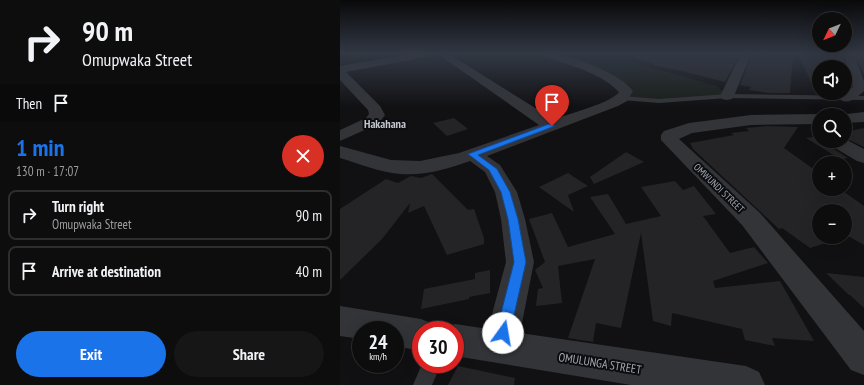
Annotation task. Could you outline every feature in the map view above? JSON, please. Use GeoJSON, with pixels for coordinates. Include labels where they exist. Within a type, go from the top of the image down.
{"type":"FeatureCollection","features":[{"type":"Feature","properties":{"kind":"street"},"geometry":{"type":"LineString","coordinates":[[340,72],[374,109],[377,115],[372,121],[340,136]]}},
{"type":"Feature","properties":{"kind":"street"},"geometry":{"type":"LineString","coordinates":[[470,72],[552,126]]}},
{"type":"Feature","properties":{"kind":"street"},"geometry":{"type":"LineString","coordinates":[[340,152],[382,164],[407,168],[433,165],[472,154],[552,126],[613,103],[622,98],[626,91],[621,84],[594,72]]}},
{"type":"Feature","properties":{"kind":"street"},"geometry":{"type":"LineString","coordinates":[[727,96],[738,72]]}},
{"type":"Feature","properties":{"kind":"street"},"geometry":{"type":"LineString","coordinates":[[852,94],[860,88],[854,72]]}},
{"type":"Feature","properties":{"kind":"street"},"geometry":{"type":"LineString","coordinates":[[852,118],[864,117]]}},
{"type":"Feature","properties":{"kind":"street","name":"OMWUNDI STREET"},"geometry":{"type":"LineString","coordinates":[[809,119],[751,120],[689,128],[670,135],[670,140],[751,219],[864,358]]}},
{"type":"Feature","properties":{"kind":"street"},"geometry":{"type":"LineString","coordinates":[[848,148],[864,157]]}},
{"type":"Feature","properties":{"kind":"street"},"geometry":{"type":"LineString","coordinates":[[472,154],[493,169],[506,192],[513,219],[520,262],[500,348]]}},
{"type":"Feature","properties":{"kind":"street"},"geometry":{"type":"LineString","coordinates":[[340,322],[352,324]]}},
{"type":"Feature","properties":{"kind":"street","name":"OMULUNGA STREET"},"geometry":{"type":"LineString","coordinates":[[464,342],[746,385]]}},
{"type":"Feature","properties":{"kind":"lane"},"geometry":{"type":"LineString","coordinates":[[622,98],[659,101],[727,96],[812,97]]}},
{"type":"Feature","properties":{"kind":"lane"},"geometry":{"type":"LineString","coordinates":[[852,98],[864,98]]}},
{"type":"Feature","properties":{"kind":"lane"},"geometry":{"type":"LineString","coordinates":[[422,385],[428,373]]}},
{"type":"Feature","properties":{"kind":"shaded area"},"geometry":{"type":"Polygon","coordinates":[[[594,72],[667,72],[717,86],[727,96],[659,101],[622,98],[626,91],[594,72]]]}},
{"type":"Feature","properties":{"kind":"building"},"geometry":{"type":"Polygon","coordinates":[[[687,72],[730,72],[725,82],[687,72]]]}},
{"type":"Feature","properties":{"kind":"building"},"geometry":{"type":"Polygon","coordinates":[[[745,72],[792,72],[790,93],[769,93],[749,90],[751,87],[740,85],[745,72]]]}},
{"type":"Feature","properties":{"kind":"building"},"geometry":{"type":"Polygon","coordinates":[[[806,72],[812,72],[812,84],[806,72]]]}},
{"type":"Feature","properties":{"kind":"building"},"geometry":{"type":"Polygon","coordinates":[[[454,118],[468,129],[447,136],[433,123],[454,118]]]}},
{"type":"Feature","properties":{"kind":"building"},"geometry":{"type":"Polygon","coordinates":[[[767,126],[798,127],[784,148],[812,168],[812,196],[850,196],[864,206],[864,245],[852,238],[852,204],[812,204],[812,244],[823,244],[810,248],[782,228],[779,229],[693,149],[690,143],[734,135],[731,133],[749,131],[746,128],[767,126]]]}},
{"type":"Feature","properties":{"kind":"building"},"geometry":{"type":"Polygon","coordinates":[[[864,128],[864,147],[852,141],[852,131],[864,128]]]}},
{"type":"Feature","properties":{"kind":"building"},"geometry":{"type":"Polygon","coordinates":[[[812,137],[812,142],[806,138],[812,137]]]}},
{"type":"Feature","properties":{"kind":"building"},"geometry":{"type":"Polygon","coordinates":[[[822,148],[832,148],[845,156],[835,156],[822,148]]]}},
{"type":"Feature","properties":{"kind":"building"},"geometry":{"type":"Polygon","coordinates":[[[626,152],[644,162],[594,184],[590,177],[626,152]]]}},
{"type":"Feature","properties":{"kind":"building"},"geometry":{"type":"Polygon","coordinates":[[[568,173],[588,186],[568,195],[574,212],[539,187],[568,173]]]}},
{"type":"Feature","properties":{"kind":"building"},"geometry":{"type":"Polygon","coordinates":[[[432,174],[468,210],[474,209],[484,238],[484,244],[447,255],[424,206],[408,213],[410,203],[382,239],[340,280],[340,209],[386,179],[398,183],[411,176],[421,178],[432,174]]]}},
{"type":"Feature","properties":{"kind":"building"},"geometry":{"type":"Polygon","coordinates":[[[675,181],[683,190],[694,186],[716,214],[703,216],[730,253],[754,247],[768,263],[713,281],[715,288],[780,281],[814,341],[772,338],[775,346],[745,340],[742,329],[672,313],[671,326],[653,321],[641,233],[621,328],[596,323],[593,342],[568,338],[595,259],[558,266],[562,303],[536,306],[538,289],[543,288],[535,270],[545,262],[529,219],[552,213],[568,247],[615,234],[590,197],[608,194],[626,224],[661,216],[641,187],[675,181]]]}},
{"type":"Feature","properties":{"kind":"building"},"geometry":{"type":"Polygon","coordinates":[[[490,270],[490,293],[421,309],[424,289],[475,279],[475,273],[490,270]]]}},
{"type":"Feature","properties":{"kind":"building"},"geometry":{"type":"Polygon","coordinates":[[[826,273],[864,277],[864,308],[849,295],[826,273]]]}},
{"type":"Feature","properties":{"kind":"building"},"geometry":{"type":"Polygon","coordinates":[[[464,367],[515,378],[514,385],[448,385],[454,373],[464,373],[464,367]]]}},
{"type":"Feature","properties":{"kind":"district","name":"Hakahana"},"geometry":{"type":"Point","coordinates":[385,123]}},
{"type":"Feature","properties":{"kind":"route"},"geometry":{"type":"LineString","coordinates":[[503,333],[520,262],[513,219],[506,192],[493,169],[472,154],[552,126]]}}]}
